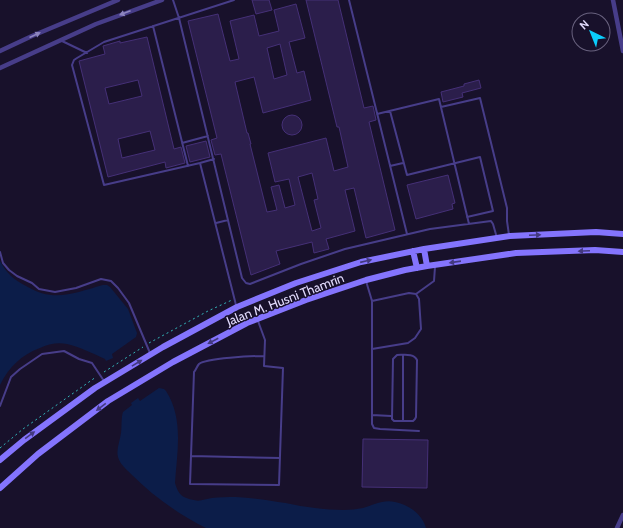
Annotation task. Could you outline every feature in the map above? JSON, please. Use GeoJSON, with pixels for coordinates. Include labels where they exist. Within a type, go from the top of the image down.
{"type":"FeatureCollection","features":[{"type":"Feature","properties":{"kind":"main road","name":"Jalan M. Husni Thamrin"},"geometry":{"type":"LineString","coordinates":[[0,460],[24,440],[96,388],[150,355],[237,307],[296,283],[361,262],[424,249],[510,236],[596,232],[623,234]]}},
{"type":"Feature","properties":{"kind":"main road"},"geometry":{"type":"LineString","coordinates":[[424,249],[427,266]]}},
{"type":"Feature","properties":{"kind":"main road","name":"Jalan M. Husni Thamrin"},"geometry":{"type":"LineString","coordinates":[[0,488],[38,454],[108,401],[173,362],[247,323],[306,300],[366,280],[427,266],[516,253],[595,250],[623,252]]}},
{"type":"Feature","properties":{"kind":"main road"},"geometry":{"type":"LineString","coordinates":[[413,251],[417,268]]}},
{"type":"Feature","properties":{"kind":"street"},"geometry":{"type":"LineString","coordinates":[[0,68],[96,24],[162,0]]}},
{"type":"Feature","properties":{"kind":"street"},"geometry":{"type":"LineString","coordinates":[[614,0],[623,51]]}},
{"type":"Feature","properties":{"kind":"street"},"geometry":{"type":"LineString","coordinates":[[0,51],[115,1]]}},
{"type":"Feature","properties":{"kind":"street"},"geometry":{"type":"LineString","coordinates":[[617,528],[623,515]]}},
{"type":"Feature","properties":{"kind":"lane"},"geometry":{"type":"LineString","coordinates":[[173,0],[179,18],[214,159],[242,278],[246,283],[250,284],[345,249],[430,229],[491,221],[498,238]]}},
{"type":"Feature","properties":{"kind":"lane"},"geometry":{"type":"LineString","coordinates":[[214,159],[104,185],[72,65],[74,60],[104,42],[234,0]]}},
{"type":"Feature","properties":{"kind":"lane"},"geometry":{"type":"LineString","coordinates":[[348,0],[407,234]]}},
{"type":"Feature","properties":{"kind":"lane"},"geometry":{"type":"LineString","coordinates":[[153,26],[188,166]]}},
{"type":"Feature","properties":{"kind":"lane"},"geometry":{"type":"LineString","coordinates":[[61,40],[87,53]]}},
{"type":"Feature","properties":{"kind":"lane"},"geometry":{"type":"LineString","coordinates":[[441,107],[480,98],[507,208],[507,221],[510,236]]}},
{"type":"Feature","properties":{"kind":"lane"},"geometry":{"type":"LineString","coordinates":[[377,114],[439,99],[469,224]]}},
{"type":"Feature","properties":{"kind":"lane"},"geometry":{"type":"LineString","coordinates":[[390,111],[406,175],[480,157],[493,211],[467,217]]}},
{"type":"Feature","properties":{"kind":"lane"},"geometry":{"type":"LineString","coordinates":[[182,143],[208,136]]}},
{"type":"Feature","properties":{"kind":"lane"},"geometry":{"type":"LineString","coordinates":[[200,163],[237,307]]}},
{"type":"Feature","properties":{"kind":"lane"},"geometry":{"type":"LineString","coordinates":[[390,166],[404,163]]}},
{"type":"Feature","properties":{"kind":"lane"},"geometry":{"type":"LineString","coordinates":[[216,223],[228,220]]}},
{"type":"Feature","properties":{"kind":"lane"},"geometry":{"type":"LineString","coordinates":[[0,252],[3,263],[10,270],[39,289],[55,292],[76,288],[101,280],[111,281],[129,303],[150,355]]}},
{"type":"Feature","properties":{"kind":"lane"},"geometry":{"type":"LineString","coordinates":[[372,301],[410,293],[416,294],[434,281],[436,265]]}},
{"type":"Feature","properties":{"kind":"lane"},"geometry":{"type":"LineString","coordinates":[[366,280],[372,301],[372,424],[374,428],[380,429],[419,431]]}},
{"type":"Feature","properties":{"kind":"lane"},"geometry":{"type":"LineString","coordinates":[[372,349],[408,343],[415,338],[421,329],[419,299],[416,294]]}},
{"type":"Feature","properties":{"kind":"lane"},"geometry":{"type":"LineString","coordinates":[[257,319],[265,340],[264,366],[283,368],[279,485],[190,484],[194,372],[199,364],[208,361],[264,356]]}},
{"type":"Feature","properties":{"kind":"lane"},"geometry":{"type":"LineString","coordinates":[[0,406],[10,377],[42,354],[64,351],[79,359],[92,362],[105,382]]}},
{"type":"Feature","properties":{"kind":"lane"},"geometry":{"type":"LineString","coordinates":[[397,355],[414,355],[418,360],[416,417],[413,421],[394,420],[391,416],[393,358],[397,355]]}},
{"type":"Feature","properties":{"kind":"lane"},"geometry":{"type":"LineString","coordinates":[[402,420],[403,355]]}},
{"type":"Feature","properties":{"kind":"lane"},"geometry":{"type":"LineString","coordinates":[[372,415],[391,416]]}},
{"type":"Feature","properties":{"kind":"lane"},"geometry":{"type":"LineString","coordinates":[[191,456],[280,458]]}},
{"type":"Feature","properties":{"kind":"path"},"geometry":{"type":"LineString","coordinates":[[0,448],[29,425],[100,374],[146,345],[208,311],[235,299]]}},
{"type":"Feature","properties":{"kind":"water"},"geometry":{"type":"Polygon","coordinates":[[[0,261],[8,273],[14,278],[36,291],[46,294],[64,295],[107,285],[128,309],[137,333],[136,337],[112,354],[113,358],[106,361],[105,359],[72,345],[60,343],[46,345],[27,354],[16,362],[0,385],[0,261]]]}},
{"type":"Feature","properties":{"kind":"water"},"geometry":{"type":"Polygon","coordinates":[[[159,388],[166,391],[172,402],[175,413],[178,448],[175,483],[179,493],[184,497],[198,501],[218,497],[236,497],[340,510],[363,508],[391,501],[405,505],[418,514],[426,528],[206,528],[176,511],[157,497],[125,468],[118,457],[123,412],[138,398],[140,401],[159,388]]]}},
{"type":"Feature","properties":{"kind":"building"},"geometry":{"type":"Polygon","coordinates":[[[252,0],[269,0],[272,10],[256,14],[252,0]]]}},
{"type":"Feature","properties":{"kind":"building"},"geometry":{"type":"Polygon","coordinates":[[[306,0],[338,0],[364,108],[373,106],[376,120],[369,122],[395,230],[366,238],[354,188],[345,190],[355,231],[326,239],[329,249],[314,253],[312,242],[276,251],[280,264],[251,275],[221,154],[215,155],[211,140],[217,138],[188,21],[218,14],[230,61],[239,59],[230,21],[254,15],[259,36],[279,31],[274,10],[296,4],[305,38],[289,42],[297,73],[304,71],[311,100],[263,113],[254,77],[235,82],[267,212],[277,210],[271,187],[279,185],[285,208],[295,205],[289,179],[275,182],[268,153],[326,138],[334,171],[348,167],[339,127],[337,127],[306,0]],[[280,44],[267,48],[274,79],[287,75],[280,44]],[[312,173],[298,177],[312,231],[321,228],[314,200],[318,199],[312,173]]]}},
{"type":"Feature","properties":{"kind":"building"},"geometry":{"type":"Polygon","coordinates":[[[147,37],[174,149],[181,147],[185,163],[166,168],[165,162],[108,177],[79,61],[105,54],[103,46],[120,41],[120,43],[147,37]],[[138,80],[105,88],[109,104],[142,96],[138,80]],[[150,131],[118,139],[122,158],[155,150],[150,131]]]}},
{"type":"Feature","properties":{"kind":"building"},"geometry":{"type":"Polygon","coordinates":[[[479,80],[481,88],[462,93],[463,97],[443,102],[441,92],[464,86],[464,84],[479,80]]]}},
{"type":"Feature","properties":{"kind":"building"},"geometry":{"type":"Polygon","coordinates":[[[292,115],[299,118],[302,125],[299,132],[292,135],[285,132],[282,125],[285,118],[292,115]]]}},
{"type":"Feature","properties":{"kind":"building"},"geometry":{"type":"Polygon","coordinates":[[[206,141],[210,157],[190,162],[186,146],[206,141]]]}},
{"type":"Feature","properties":{"kind":"building"},"geometry":{"type":"Polygon","coordinates":[[[448,175],[455,203],[452,204],[453,209],[416,219],[407,185],[448,175]]]}},
{"type":"Feature","properties":{"kind":"building"},"geometry":{"type":"Polygon","coordinates":[[[363,439],[428,440],[427,488],[362,487],[363,439]]]}}]}
